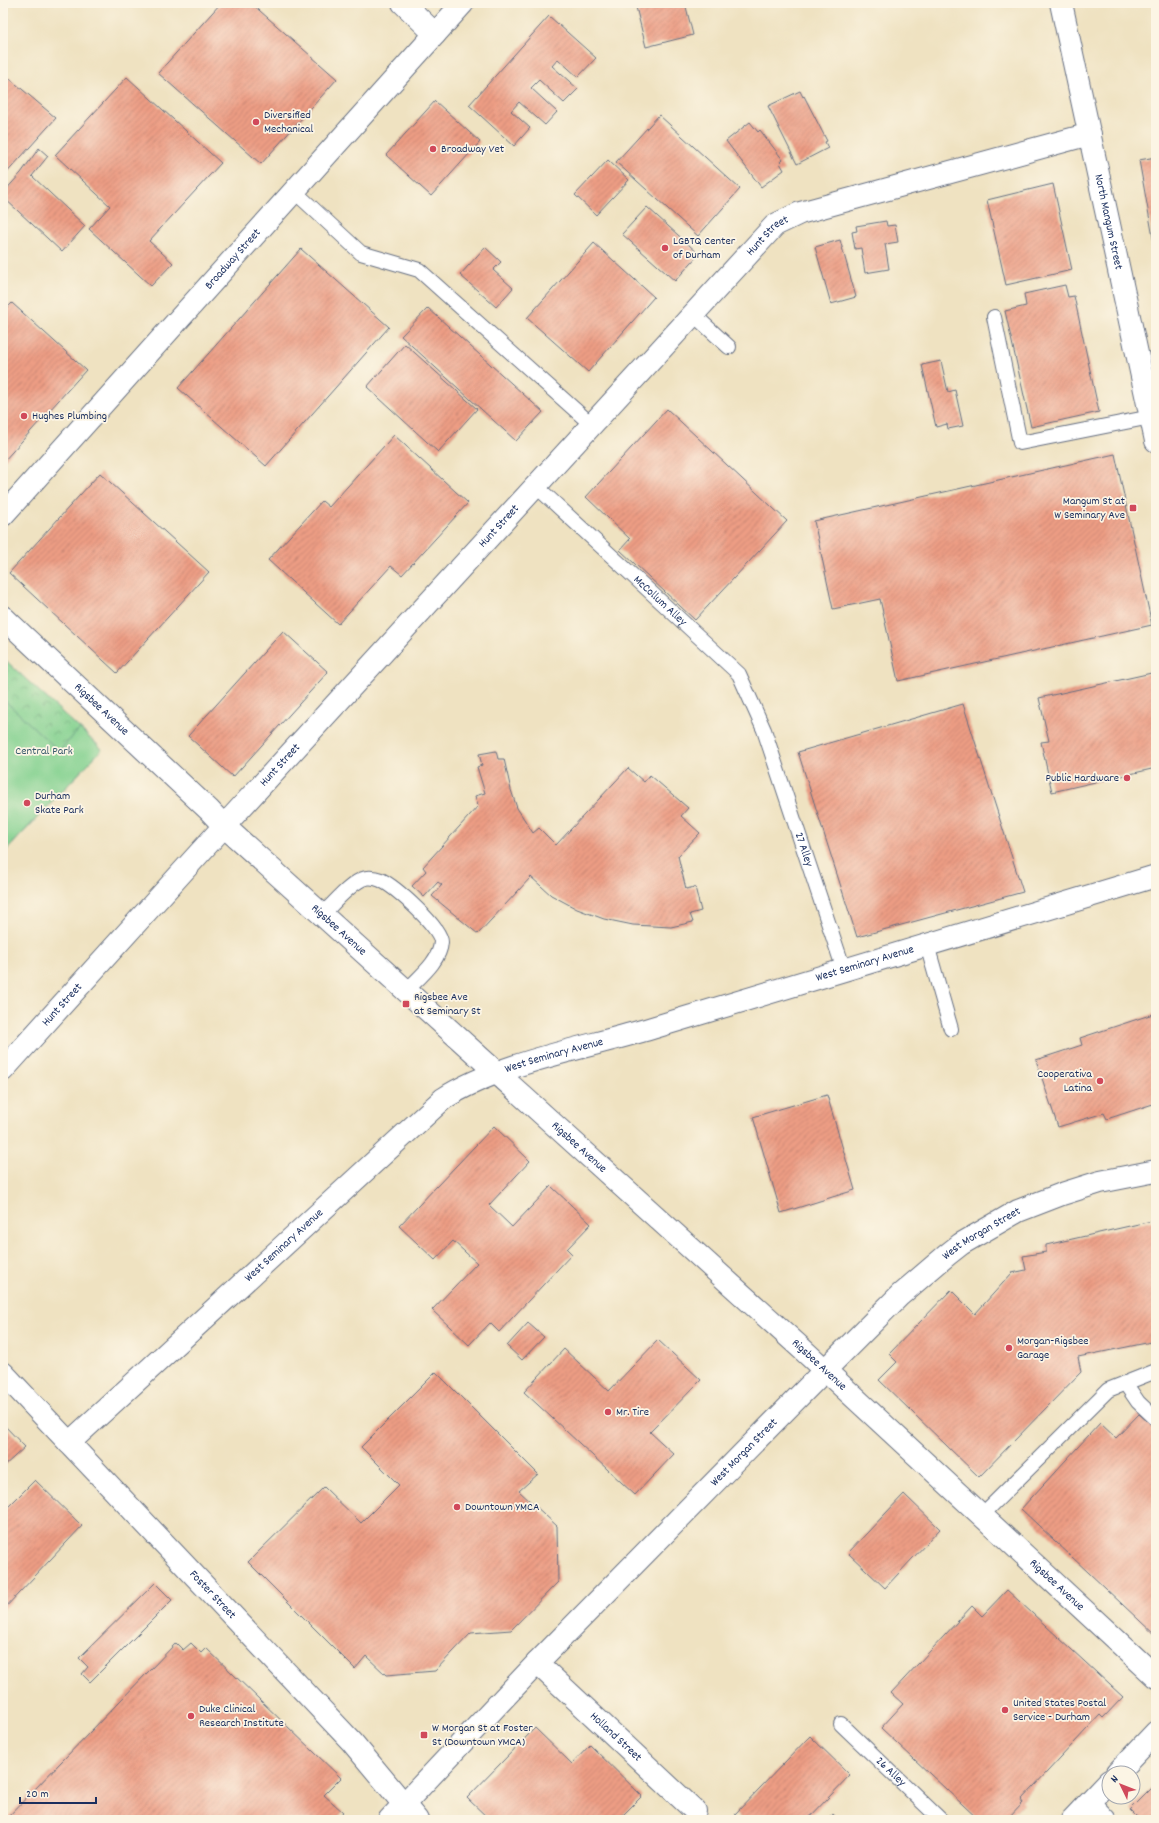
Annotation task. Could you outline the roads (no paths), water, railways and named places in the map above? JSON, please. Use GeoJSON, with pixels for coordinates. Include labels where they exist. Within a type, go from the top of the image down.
{"type":"FeatureCollection","features":[{"type":"Feature","properties":{"kind":"street"},"geometry":{"type":"LineString","coordinates":[[403,3],[435,34]]}},
{"type":"Feature","properties":{"kind":"street","name":"Broadway Street"},"geometry":{"type":"LineString","coordinates":[[3,515],[463,3]]}},
{"type":"Feature","properties":{"kind":"street","name":"North Mangum Street"},"geometry":{"type":"LineString","coordinates":[[1060,3],[1150,385],[1151,417],[1156,441]]}},
{"type":"Feature","properties":{"kind":"street","name":"Hunt Street"},"geometry":{"type":"LineString","coordinates":[[3,1070],[224,826],[776,225],[791,217],[1090,134]]}},
{"type":"Feature","properties":{"kind":"street","name":"Rigsbee Avenue"},"geometry":{"type":"LineString","coordinates":[[3,617],[209,810],[224,826],[824,1371],[1156,1677]]}},
{"type":"Feature","properties":{"kind":"street","name":"West Seminary Avenue"},"geometry":{"type":"LineString","coordinates":[[69,1443],[443,1099],[458,1089],[496,1073],[623,1037],[1156,876]]}},
{"type":"Feature","properties":{"kind":"street","name":"West Morgan Street"},"geometry":{"type":"LineString","coordinates":[[403,1815],[537,1663],[900,1295],[961,1244],[1018,1211],[1062,1194],[1100,1182],[1156,1171]]}},
{"type":"Feature","properties":{"kind":"street","name":"Foster Street"},"geometry":{"type":"LineString","coordinates":[[3,1374],[352,1742],[403,1815]]}},
{"type":"Feature","properties":{"kind":"street","name":"Holland Street"},"geometry":{"type":"LineString","coordinates":[[537,1663],[694,1811]]}},
{"type":"Feature","properties":{"kind":"street"},"geometry":{"type":"LineString","coordinates":[[1125,1765],[1156,1732]]}},
{"type":"Feature","properties":{"kind":"street"},"geometry":{"type":"LineString","coordinates":[[1072,1820],[1101,1789]]}},
{"type":"Feature","properties":{"kind":"street"},"geometry":{"type":"LineString","coordinates":[[1088,1803],[1105,1820]]}},
{"type":"Feature","properties":{"kind":"lane"},"geometry":{"type":"LineString","coordinates":[[294,191],[361,253],[419,270],[592,425]]}},
{"type":"Feature","properties":{"kind":"lane"},"geometry":{"type":"LineString","coordinates":[[693,314],[729,347]]}},
{"type":"Feature","properties":{"kind":"lane"},"geometry":{"type":"LineString","coordinates":[[994,317],[1020,443],[1151,417]]}},
{"type":"Feature","properties":{"kind":"lane","name":"McCollum Alley"},"geometry":{"type":"LineString","coordinates":[[536,486],[739,674],[764,730]]}},
{"type":"Feature","properties":{"kind":"lane","name":"27 Alley"},"geometry":{"type":"LineString","coordinates":[[764,730],[844,970]]}},
{"type":"Feature","properties":{"kind":"lane"},"geometry":{"type":"LineString","coordinates":[[322,915],[349,888],[364,878],[373,878],[382,880],[426,917],[438,931],[441,941],[440,950],[435,960],[406,991]]}},
{"type":"Feature","properties":{"kind":"lane"},"geometry":{"type":"LineString","coordinates":[[927,945],[951,1029]]}},
{"type":"Feature","properties":{"kind":"lane"},"geometry":{"type":"LineString","coordinates":[[981,1516],[1108,1390],[1156,1371]]}},
{"type":"Feature","properties":{"kind":"lane"},"geometry":{"type":"LineString","coordinates":[[1125,1383],[1138,1402],[1156,1419]]}},
{"type":"Feature","properties":{"kind":"lane","name":"26 Alley"},"geometry":{"type":"LineString","coordinates":[[840,1724],[941,1820]]}},
{"type":"Feature","properties":{"kind":"place","name":"Diversified Mechanical"},"geometry":{"type":"Point","coordinates":[256,122]}},
{"type":"Feature","properties":{"kind":"place","name":"Broadway Vet"},"geometry":{"type":"Point","coordinates":[433,149]}},
{"type":"Feature","properties":{"kind":"place","name":"LGBTQ Center of Durham"},"geometry":{"type":"Point","coordinates":[665,248]}},
{"type":"Feature","properties":{"kind":"place","name":"Hughes Plumbing"},"geometry":{"type":"Point","coordinates":[24,416]}},
{"type":"Feature","properties":{"kind":"place","name":"Mangum St at W Seminary Ave"},"geometry":{"type":"Point","coordinates":[1133,508]}},
{"type":"Feature","properties":{"kind":"place","name":"Public Hardware"},"geometry":{"type":"Point","coordinates":[1127,778]}},
{"type":"Feature","properties":{"kind":"place","name":"Durham Skate Park"},"geometry":{"type":"Point","coordinates":[27,803]}},
{"type":"Feature","properties":{"kind":"place","name":"Rigsbee Ave at Seminary St"},"geometry":{"type":"Point","coordinates":[406,1004]}},
{"type":"Feature","properties":{"kind":"place","name":"Cooperativa Latina"},"geometry":{"type":"Point","coordinates":[1100,1081]}},
{"type":"Feature","properties":{"kind":"place","name":"Morgan-Rigsbee Garage"},"geometry":{"type":"Point","coordinates":[1009,1348]}},
{"type":"Feature","properties":{"kind":"place","name":"Mr. Tire"},"geometry":{"type":"Point","coordinates":[608,1412]}},
{"type":"Feature","properties":{"kind":"place","name":"Downtown YMCA"},"geometry":{"type":"Point","coordinates":[457,1507]}},
{"type":"Feature","properties":{"kind":"place","name":"United States Postal Service - Durham"},"geometry":{"type":"Point","coordinates":[1005,1710]}},
{"type":"Feature","properties":{"kind":"place","name":"Duke Clinical Research Institute"},"geometry":{"type":"Point","coordinates":[191,1716]}},
{"type":"Feature","properties":{"kind":"place","name":"W Morgan St at Foster St (Downtown YMCA)"},"geometry":{"type":"Point","coordinates":[424,1735]}},
{"type":"Feature","properties":{"kind":"park label","name":"Central Park"},"geometry":{"type":"Point","coordinates":[44,751]}}]}
